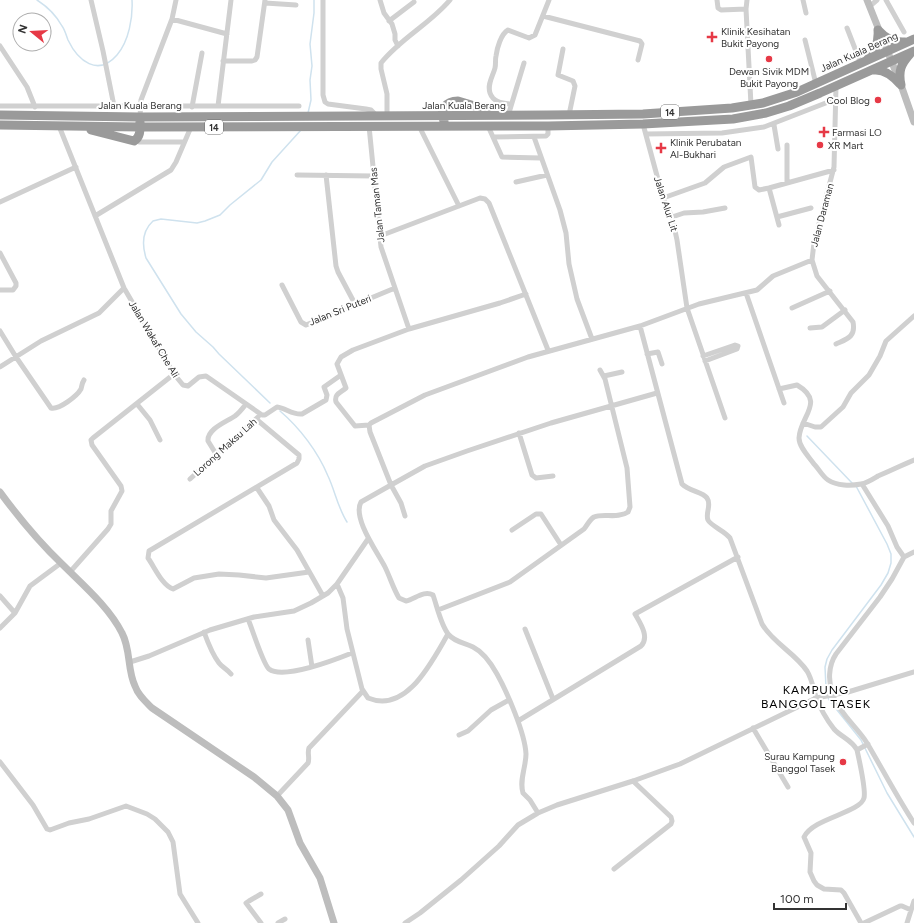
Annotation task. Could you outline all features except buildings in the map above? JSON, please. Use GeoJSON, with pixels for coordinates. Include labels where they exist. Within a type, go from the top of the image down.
{"type":"FeatureCollection","features":[{"type":"Feature","properties":{"kind":"highway"},"geometry":{"type":"LineString","coordinates":[[878,30],[886,37],[894,41],[911,41]]}},
{"type":"Feature","properties":{"kind":"highway"},"geometry":{"type":"LineString","coordinates":[[863,63],[876,48],[879,38],[878,30]]}},
{"type":"Feature","properties":{"kind":"highway","name":"Jalan Kuala Berang"},"geometry":{"type":"LineString","coordinates":[[0,115],[140,117],[507,116],[642,114],[732,108],[751,105],[785,96],[816,84],[911,41]]}},
{"type":"Feature","properties":{"kind":"highway","name":"Jalan Kuala Berang"},"geometry":{"type":"LineString","coordinates":[[0,125],[140,127],[548,126],[643,124],[733,119],[766,113],[794,104],[913,51]]}},
{"type":"Feature","properties":{"kind":"highway"},"geometry":{"type":"LineString","coordinates":[[901,85],[899,76],[901,66],[913,51]]}},
{"type":"Feature","properties":{"kind":"highway"},"geometry":{"type":"LineString","coordinates":[[870,71],[877,70],[888,72],[901,85]]}},
{"type":"Feature","properties":{"kind":"highway"},"geometry":{"type":"LineString","coordinates":[[457,126],[445,123],[442,116],[444,106],[452,101],[458,101],[507,116]]}},
{"type":"Feature","properties":{"kind":"highway"},"geometry":{"type":"LineString","coordinates":[[79,126],[130,140],[136,139],[139,134],[140,117]]}},
{"type":"Feature","properties":{"kind":"street"},"geometry":{"type":"LineString","coordinates":[[90,0],[103,51],[114,106]]}},
{"type":"Feature","properties":{"kind":"street"},"geometry":{"type":"LineString","coordinates":[[140,117],[140,107],[172,19],[176,0]]}},
{"type":"Feature","properties":{"kind":"street"},"geometry":{"type":"LineString","coordinates":[[218,106],[231,0]]}},
{"type":"Feature","properties":{"kind":"street"},"geometry":{"type":"LineString","coordinates":[[323,0],[323,95],[325,102],[328,104],[372,110],[376,116]]}},
{"type":"Feature","properties":{"kind":"street"},"geometry":{"type":"LineString","coordinates":[[380,0],[384,13],[395,34],[395,40],[398,46]]}},
{"type":"Feature","properties":{"kind":"street"},"geometry":{"type":"LineString","coordinates":[[387,116],[387,94],[381,66],[384,60],[398,46],[426,24],[450,0]]}},
{"type":"Feature","properties":{"kind":"street"},"geometry":{"type":"LineString","coordinates":[[510,104],[496,101],[489,93],[489,86],[495,69],[495,57],[503,34],[508,30],[514,31],[526,37],[532,37],[536,33],[549,0]]}},
{"type":"Feature","properties":{"kind":"street"},"geometry":{"type":"LineString","coordinates":[[717,0],[718,8],[721,10],[746,9]]}},
{"type":"Feature","properties":{"kind":"street"},"geometry":{"type":"LineString","coordinates":[[747,0],[746,9],[751,105]]}},
{"type":"Feature","properties":{"kind":"street"},"geometry":{"type":"LineString","coordinates":[[803,0],[806,13]]}},
{"type":"Feature","properties":{"kind":"street"},"geometry":{"type":"LineString","coordinates":[[878,0],[869,2],[878,30],[901,85],[914,122]]}},
{"type":"Feature","properties":{"kind":"street"},"geometry":{"type":"LineString","coordinates":[[223,61],[255,60],[259,53],[265,1],[296,5]]}},
{"type":"Feature","properties":{"kind":"street"},"geometry":{"type":"LineString","coordinates":[[887,1],[904,32]]}},
{"type":"Feature","properties":{"kind":"street"},"geometry":{"type":"LineString","coordinates":[[389,21],[414,2]]}},
{"type":"Feature","properties":{"kind":"street"},"geometry":{"type":"LineString","coordinates":[[543,16],[640,41],[642,44],[638,60]]}},
{"type":"Feature","properties":{"kind":"street"},"geometry":{"type":"LineString","coordinates":[[172,19],[227,34]]}},
{"type":"Feature","properties":{"kind":"street"},"geometry":{"type":"LineString","coordinates":[[847,28],[863,63]]}},
{"type":"Feature","properties":{"kind":"street"},"geometry":{"type":"LineString","coordinates":[[805,40],[816,84]]}},
{"type":"Feature","properties":{"kind":"street"},"geometry":{"type":"LineString","coordinates":[[0,46],[27,87],[35,107]]}},
{"type":"Feature","properties":{"kind":"street"},"geometry":{"type":"LineString","coordinates":[[563,50],[558,75],[573,81],[575,86],[569,115]]}},
{"type":"Feature","properties":{"kind":"street"},"geometry":{"type":"LineString","coordinates":[[192,107],[202,54]]}},
{"type":"Feature","properties":{"kind":"street"},"geometry":{"type":"LineString","coordinates":[[507,116],[524,63]]}},
{"type":"Feature","properties":{"kind":"street","name":"Jalan Daraman"},"geometry":{"type":"LineString","coordinates":[[836,86],[834,170],[814,242],[812,260],[818,276],[853,322],[854,331],[850,337],[836,344]]}},
{"type":"Feature","properties":{"kind":"street"},"geometry":{"type":"LineString","coordinates":[[646,134],[722,133],[744,131],[774,124],[836,99]]}},
{"type":"Feature","properties":{"kind":"street"},"geometry":{"type":"LineString","coordinates":[[0,106],[299,106]]}},
{"type":"Feature","properties":{"kind":"street"},"geometry":{"type":"LineString","coordinates":[[271,106],[271,116]]}},
{"type":"Feature","properties":{"kind":"street"},"geometry":{"type":"LineString","coordinates":[[674,122],[674,134]]}},
{"type":"Feature","properties":{"kind":"street","name":"Jalan Alur Lit"},"geometry":{"type":"LineString","coordinates":[[643,124],[663,198],[672,217],[677,240],[686,308],[725,418]]}},
{"type":"Feature","properties":{"kind":"street"},"geometry":{"type":"LineString","coordinates":[[774,124],[778,149]]}},
{"type":"Feature","properties":{"kind":"street","name":"Jalan Wakaf Che Ali"},"geometry":{"type":"LineString","coordinates":[[59,126],[124,288],[174,374],[183,385],[186,386],[189,386],[202,375],[206,376],[246,404],[298,455],[299,459],[297,464],[257,488]]}},
{"type":"Feature","properties":{"kind":"street","name":"Jalan Taman Mas"},"geometry":{"type":"LineString","coordinates":[[369,126],[381,247],[409,328]]}},
{"type":"Feature","properties":{"kind":"street"},"geometry":{"type":"LineString","coordinates":[[419,126],[459,206]]}},
{"type":"Feature","properties":{"kind":"street"},"geometry":{"type":"LineString","coordinates":[[488,126],[502,157],[541,158]]}},
{"type":"Feature","properties":{"kind":"street"},"geometry":{"type":"LineString","coordinates":[[493,137],[534,137],[547,135],[548,126]]}},
{"type":"Feature","properties":{"kind":"street"},"geometry":{"type":"LineString","coordinates":[[95,216],[171,170],[191,127]]}},
{"type":"Feature","properties":{"kind":"street"},"geometry":{"type":"LineString","coordinates":[[534,137],[560,210],[566,233],[569,264],[577,299],[592,339]]}},
{"type":"Feature","properties":{"kind":"street"},"geometry":{"type":"LineString","coordinates":[[136,139],[139,142],[184,142]]}},
{"type":"Feature","properties":{"kind":"street"},"geometry":{"type":"LineString","coordinates":[[787,145],[787,183]]}},
{"type":"Feature","properties":{"kind":"street"},"geometry":{"type":"LineString","coordinates":[[663,198],[684,189],[698,186],[724,167],[751,157],[755,187],[759,190],[834,170]]}},
{"type":"Feature","properties":{"kind":"street"},"geometry":{"type":"LineString","coordinates":[[0,202],[76,167]]}},
{"type":"Feature","properties":{"kind":"street"},"geometry":{"type":"LineString","coordinates":[[297,175],[373,176]]}},
{"type":"Feature","properties":{"kind":"street"},"geometry":{"type":"LineString","coordinates":[[516,182],[547,175]]}},
{"type":"Feature","properties":{"kind":"street"},"geometry":{"type":"LineString","coordinates":[[326,176],[336,266],[354,304]]}},
{"type":"Feature","properties":{"kind":"street"},"geometry":{"type":"LineString","coordinates":[[768,188],[779,225]]}},
{"type":"Feature","properties":{"kind":"street"},"geometry":{"type":"LineString","coordinates":[[380,236],[480,198],[488,200],[548,350]]}},
{"type":"Feature","properties":{"kind":"street"},"geometry":{"type":"LineString","coordinates":[[672,217],[684,213],[703,212],[725,208]]}},
{"type":"Feature","properties":{"kind":"street"},"geometry":{"type":"LineString","coordinates":[[777,217],[811,208]]}},
{"type":"Feature","properties":{"kind":"street"},"geometry":{"type":"LineString","coordinates":[[0,252],[16,286],[13,290],[0,290]]}},
{"type":"Feature","properties":{"kind":"street"},"geometry":{"type":"LineString","coordinates":[[526,294],[500,303],[409,328],[341,356],[337,364],[346,388],[337,394],[335,399],[336,402],[355,426],[369,426],[371,423],[425,395],[496,368],[548,350],[640,326],[686,308],[746,293],[759,288],[773,276],[812,260]]}},
{"type":"Feature","properties":{"kind":"street","name":"Jalan Sri Puteri"},"geometry":{"type":"LineString","coordinates":[[282,285],[301,322],[306,325],[395,288]]}},
{"type":"Feature","properties":{"kind":"street"},"geometry":{"type":"LineString","coordinates":[[0,367],[41,341],[99,313],[124,288]]}},
{"type":"Feature","properties":{"kind":"street"},"geometry":{"type":"LineString","coordinates":[[792,308],[830,291]]}},
{"type":"Feature","properties":{"kind":"street"},"geometry":{"type":"LineString","coordinates":[[746,293],[784,403]]}},
{"type":"Feature","properties":{"kind":"street"},"geometry":{"type":"LineString","coordinates":[[810,328],[822,327],[845,310]]}},
{"type":"Feature","properties":{"kind":"street"},"geometry":{"type":"LineString","coordinates":[[803,423],[814,427],[821,427],[843,408],[851,393],[874,369],[886,341],[914,316]]}},
{"type":"Feature","properties":{"kind":"street"},"geometry":{"type":"LineString","coordinates":[[640,326],[682,484],[686,488],[704,495],[707,498],[709,504],[708,520],[728,535],[734,547],[762,624],[769,634],[807,671],[817,698],[835,730],[858,748],[865,791],[864,800],[858,806],[815,826],[806,832],[804,837],[811,853],[810,872],[814,881],[824,890],[841,890],[862,923],[900,906],[911,910]]}},
{"type":"Feature","properties":{"kind":"street"},"geometry":{"type":"LineString","coordinates":[[0,331],[51,408],[54,409],[60,407],[74,396],[80,390],[84,380]]}},
{"type":"Feature","properties":{"kind":"street"},"geometry":{"type":"LineString","coordinates":[[735,345],[738,346],[736,349],[704,358],[735,345]]}},
{"type":"Feature","properties":{"kind":"street"},"geometry":{"type":"LineString","coordinates":[[647,354],[658,352],[662,364]]}},
{"type":"Feature","properties":{"kind":"street"},"geometry":{"type":"LineString","coordinates":[[438,610],[510,582],[584,529],[594,517],[623,514],[629,510],[628,473],[612,405],[604,376],[600,370]]}},
{"type":"Feature","properties":{"kind":"street"},"geometry":{"type":"LineString","coordinates":[[604,376],[622,372]]}},
{"type":"Feature","properties":{"kind":"street"},"geometry":{"type":"LineString","coordinates":[[70,572],[108,530],[111,524],[111,511],[122,491],[121,486],[92,445],[91,440],[174,374]]}},
{"type":"Feature","properties":{"kind":"street"},"geometry":{"type":"LineString","coordinates":[[259,417],[277,407],[284,408],[295,414],[302,414],[326,400],[327,395],[324,387],[326,384],[341,375]]}},
{"type":"Feature","properties":{"kind":"street"},"geometry":{"type":"LineString","coordinates":[[779,389],[796,385],[802,388],[807,394],[811,404],[803,423],[799,440],[801,446],[828,480],[834,483],[847,485],[862,484],[914,460]]}},
{"type":"Feature","properties":{"kind":"street"},"geometry":{"type":"LineString","coordinates":[[538,813],[530,800],[523,793],[522,775],[526,761],[526,750],[518,720],[496,673],[481,653],[475,648],[455,640],[448,634],[433,595],[424,594],[406,601],[400,598],[385,567],[368,540],[359,512],[359,506],[361,502],[436,461],[519,433],[657,393]]}},
{"type":"Feature","properties":{"kind":"street"},"geometry":{"type":"LineString","coordinates":[[137,404],[150,420],[160,440]]}},
{"type":"Feature","properties":{"kind":"street"},"geometry":{"type":"LineString","coordinates":[[216,454],[208,441],[208,436],[219,426],[238,413],[246,404]]}},
{"type":"Feature","properties":{"kind":"street","name":"Lorong Maksu Lah"},"geometry":{"type":"LineString","coordinates":[[190,479],[216,454],[259,417]]}},
{"type":"Feature","properties":{"kind":"street"},"geometry":{"type":"LineString","coordinates":[[369,426],[391,485],[401,503],[405,516]]}},
{"type":"Feature","properties":{"kind":"street"},"geometry":{"type":"LineString","coordinates":[[519,433],[532,475],[536,478],[553,476]]}},
{"type":"Feature","properties":{"kind":"street"},"geometry":{"type":"LineString","coordinates":[[862,484],[888,526],[897,547],[904,557]]}},
{"type":"Feature","properties":{"kind":"street"},"geometry":{"type":"LineString","coordinates":[[309,572],[266,578],[219,574],[194,578],[173,589],[164,583],[148,558],[149,551],[257,488],[269,506],[274,520],[297,550],[323,596]]}},
{"type":"Feature","properties":{"kind":"street"},"geometry":{"type":"LineString","coordinates":[[0,492],[16,514],[95,597],[119,627],[128,648],[134,686],[138,693],[148,704],[254,777],[277,796],[288,810],[297,838],[320,878],[334,923]]}},
{"type":"Feature","properties":{"kind":"street"},"geometry":{"type":"LineString","coordinates":[[512,530],[536,514],[541,514],[561,545]]}},
{"type":"Feature","properties":{"kind":"street"},"geometry":{"type":"LineString","coordinates":[[130,662],[149,656],[204,632],[248,618],[294,611],[323,596],[337,584],[368,540]]}},
{"type":"Feature","properties":{"kind":"street"},"geometry":{"type":"LineString","coordinates":[[914,552],[904,557],[884,591],[831,662],[830,669],[832,694],[844,714],[867,744],[891,787],[914,823]]}},
{"type":"Feature","properties":{"kind":"street"},"geometry":{"type":"LineString","coordinates":[[518,720],[643,643],[645,636],[635,614],[738,558]]}},
{"type":"Feature","properties":{"kind":"street"},"geometry":{"type":"LineString","coordinates":[[0,628],[15,613],[30,586],[61,563]]}},
{"type":"Feature","properties":{"kind":"street"},"geometry":{"type":"LineString","coordinates":[[337,584],[343,598],[352,653],[362,692],[374,701],[382,702],[391,700],[400,696],[416,684],[426,671],[448,634]]}},
{"type":"Feature","properties":{"kind":"street"},"geometry":{"type":"LineString","coordinates":[[0,596],[15,613]]}},
{"type":"Feature","properties":{"kind":"street"},"geometry":{"type":"LineString","coordinates":[[248,618],[266,665],[269,669],[280,672],[312,667],[352,653]]}},
{"type":"Feature","properties":{"kind":"street"},"geometry":{"type":"LineString","coordinates":[[525,629],[553,699]]}},
{"type":"Feature","properties":{"kind":"street"},"geometry":{"type":"LineString","coordinates":[[204,632],[214,656],[231,674]]}},
{"type":"Feature","properties":{"kind":"street"},"geometry":{"type":"LineString","coordinates":[[308,640],[312,667]]}},
{"type":"Feature","properties":{"kind":"street"},"geometry":{"type":"LineString","coordinates":[[405,923],[420,913],[461,880],[499,846],[518,826],[538,813],[680,764],[817,698],[848,692],[914,672]]}},
{"type":"Feature","properties":{"kind":"street"},"geometry":{"type":"LineString","coordinates":[[277,796],[308,763],[309,748],[362,692]]}},
{"type":"Feature","properties":{"kind":"street"},"geometry":{"type":"LineString","coordinates":[[459,735],[468,731],[491,710],[509,700]]}},
{"type":"Feature","properties":{"kind":"street"},"geometry":{"type":"LineString","coordinates":[[753,728],[788,787]]}},
{"type":"Feature","properties":{"kind":"street"},"geometry":{"type":"LineString","coordinates":[[858,748],[867,744]]}},
{"type":"Feature","properties":{"kind":"street"},"geometry":{"type":"LineString","coordinates":[[0,762],[33,805],[47,829],[50,830],[68,823],[89,819],[126,806],[155,819],[171,837],[180,894],[198,923]]}},
{"type":"Feature","properties":{"kind":"street"},"geometry":{"type":"LineString","coordinates":[[614,869],[672,821],[671,817],[633,781]]}},
{"type":"Feature","properties":{"kind":"street"},"geometry":{"type":"LineString","coordinates":[[261,894],[246,903],[261,923]]}},
{"type":"Feature","properties":{"kind":"street"},"geometry":{"type":"LineString","coordinates":[[907,923],[914,901]]}},
{"type":"Feature","properties":{"kind":"street"},"geometry":{"type":"LineString","coordinates":[[278,923],[285,919]]}},
{"type":"Feature","properties":{"kind":"waterway"},"geometry":{"type":"LineString","coordinates":[[37,0],[48,8],[57,18],[64,29],[72,48],[77,54],[89,64],[96,65],[103,65],[110,62],[125,43],[132,14],[132,0]]}},
{"type":"Feature","properties":{"kind":"waterway"},"geometry":{"type":"LineString","coordinates":[[308,113],[311,100],[310,80],[312,66],[310,44],[314,0]]}},
{"type":"Feature","properties":{"kind":"waterway"},"geometry":{"type":"LineString","coordinates":[[270,403],[196,332],[181,314],[146,258],[144,238],[149,225],[153,221],[161,219],[197,223],[220,215],[261,180],[272,162],[301,130]]}},
{"type":"Feature","properties":{"kind":"waterway"},"geometry":{"type":"LineString","coordinates":[[280,411],[314,449],[324,467],[341,511],[347,522]]}},
{"type":"Feature","properties":{"kind":"waterway"},"geometry":{"type":"LineString","coordinates":[[807,436],[853,484]]}},
{"type":"Feature","properties":{"kind":"waterway"},"geometry":{"type":"LineString","coordinates":[[856,486],[887,544],[891,554],[891,563],[888,573],[881,585],[832,650],[827,659],[825,667],[826,688],[829,700],[861,740],[887,793],[914,837]]}},
{"type":"Feature","properties":{"kind":"place","name":"Klinik Kesihatan Bukit Payong"},"geometry":{"type":"Point","coordinates":[712,37]}},
{"type":"Feature","properties":{"kind":"place","name":"Dewan Sivik MDM Bukit Payong"},"geometry":{"type":"Point","coordinates":[769,59]}},
{"type":"Feature","properties":{"kind":"place","name":"Cool Blog"},"geometry":{"type":"Point","coordinates":[878,100]}},
{"type":"Feature","properties":{"kind":"place","name":"Farmasi LO"},"geometry":{"type":"Point","coordinates":[824,132]}},
{"type":"Feature","properties":{"kind":"place","name":"XR Mart"},"geometry":{"type":"Point","coordinates":[820,145]}},
{"type":"Feature","properties":{"kind":"place","name":"Klinik Perubatan Al-Bukhari"},"geometry":{"type":"Point","coordinates":[661,148]}},
{"type":"Feature","properties":{"kind":"place","name":"Surau Kampung Banggol Tasek"},"geometry":{"type":"Point","coordinates":[843,762]}},
{"type":"Feature","properties":{"kind":"district","name":"KAMPUNG BANGGOL TASEK"},"geometry":{"type":"Point","coordinates":[816,697]}}]}
